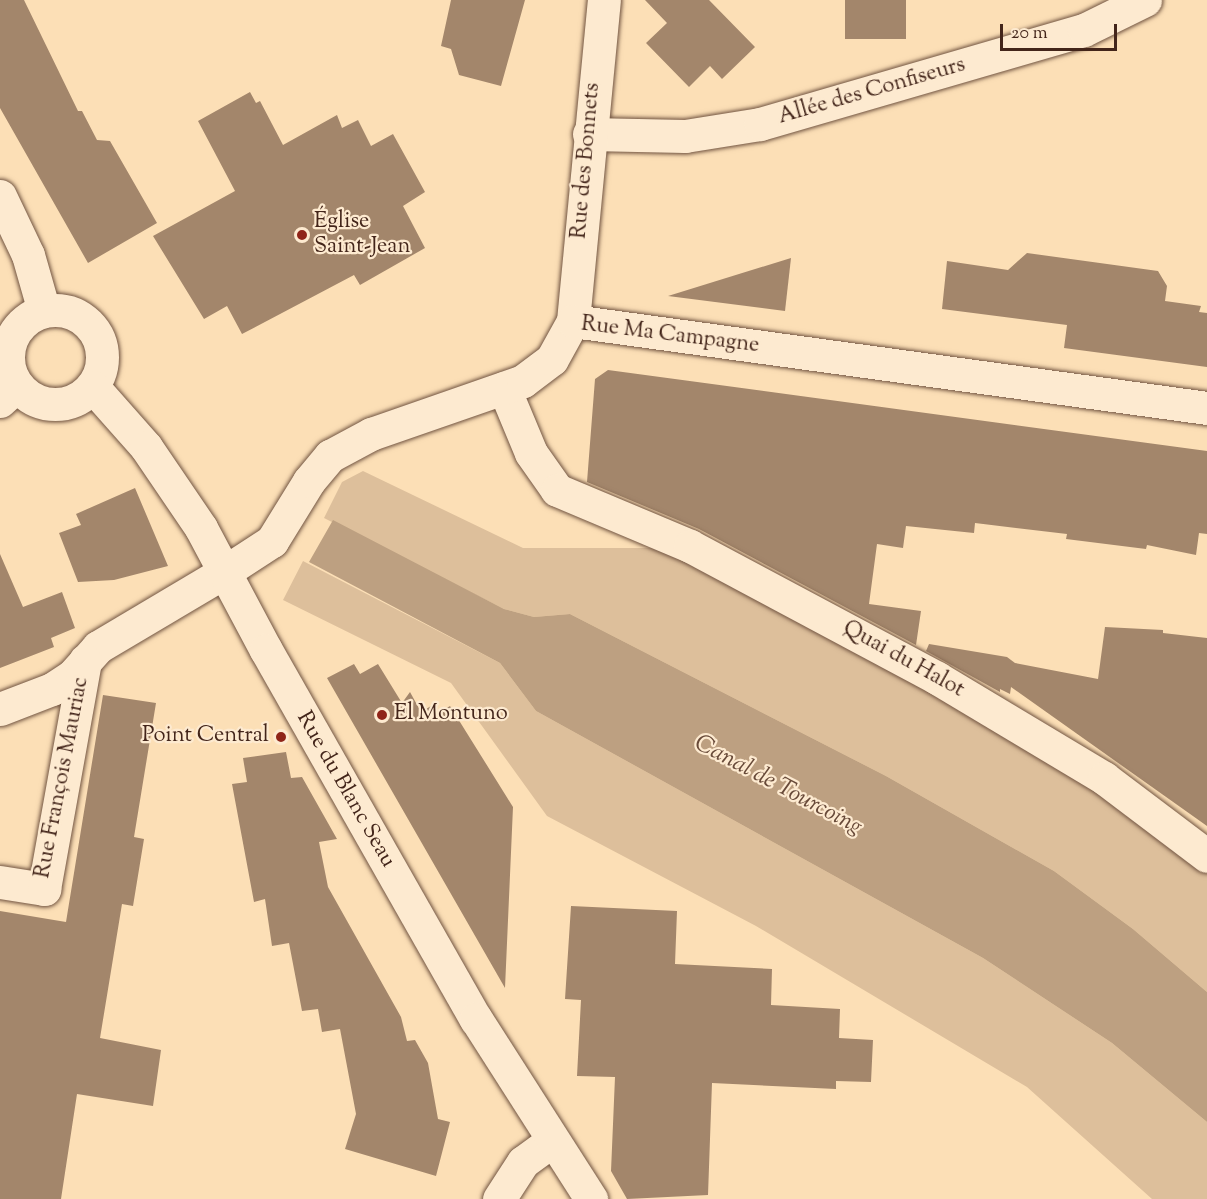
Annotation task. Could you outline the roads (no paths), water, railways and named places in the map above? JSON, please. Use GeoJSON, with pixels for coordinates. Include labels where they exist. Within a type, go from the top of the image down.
{"type":"FeatureCollection","features":[{"type":"Feature","properties":{"kind":"street","name":"Rue des Bonnets"},"geometry":{"type":"LineString","coordinates":[[573,321],[589,134],[604,0]]}},
{"type":"Feature","properties":{"kind":"street","name":"Allée des Confiseurs"},"geometry":{"type":"LineString","coordinates":[[589,134],[685,136],[771,121],[1084,30],[1145,0]]}},
{"type":"Feature","properties":{"kind":"street"},"geometry":{"type":"LineString","coordinates":[[3,208],[28,255],[44,310]]}},
{"type":"Feature","properties":{"kind":"street"},"geometry":{"type":"LineString","coordinates":[[44,310],[67,310],[88,322],[95,331],[103,354],[93,387],[75,400],[54,404],[9,393],[11,373],[9,347],[21,324],[44,310]]}},
{"type":"Feature","properties":{"kind":"street","name":"Rue Ma Campagne"},"geometry":{"type":"LineString","coordinates":[[226,572],[272,541],[313,474],[330,456],[371,434],[523,381],[552,359],[573,321],[1207,408]]}},
{"type":"Feature","properties":{"kind":"street","name":"Rue du Blanc Seau"},"geometry":{"type":"LineString","coordinates":[[93,387],[172,482],[226,572],[266,650],[440,957],[551,1142],[591,1199]]}},
{"type":"Feature","properties":{"kind":"street","name":"Quai du Halot"},"geometry":{"type":"LineString","coordinates":[[504,388],[544,477],[576,501],[690,546],[946,684],[1104,778],[1207,856]]}},
{"type":"Feature","properties":{"kind":"street","name":"Rue François Mauriac"},"geometry":{"type":"LineString","coordinates":[[0,709],[52,689],[98,647],[226,572]]}},
{"type":"Feature","properties":{"kind":"street","name":"Rue François Mauriac"},"geometry":{"type":"LineString","coordinates":[[0,882],[44,889],[85,661]]}},
{"type":"Feature","properties":{"kind":"street"},"geometry":{"type":"LineString","coordinates":[[499,1199],[523,1162],[551,1142]]}},
{"type":"Feature","properties":{"kind":"water","name":"Canal de Tourcoing"},"geometry":{"type":"Polygon","coordinates":[[[333,520],[504,609],[534,617],[570,614],[886,776],[1054,871],[1133,929],[1207,992],[1207,1122],[1112,1043],[983,958],[536,711],[500,663],[309,562],[333,520]]]}},
{"type":"Feature","properties":{"kind":"place","name":"Église Saint-Jean"},"geometry":{"type":"Point","coordinates":[302,235]}},
{"type":"Feature","properties":{"kind":"place","name":"El Montuno"},"geometry":{"type":"Point","coordinates":[382,715]}},
{"type":"Feature","properties":{"kind":"place","name":"Point Central"},"geometry":{"type":"Point","coordinates":[281,737]}}]}
